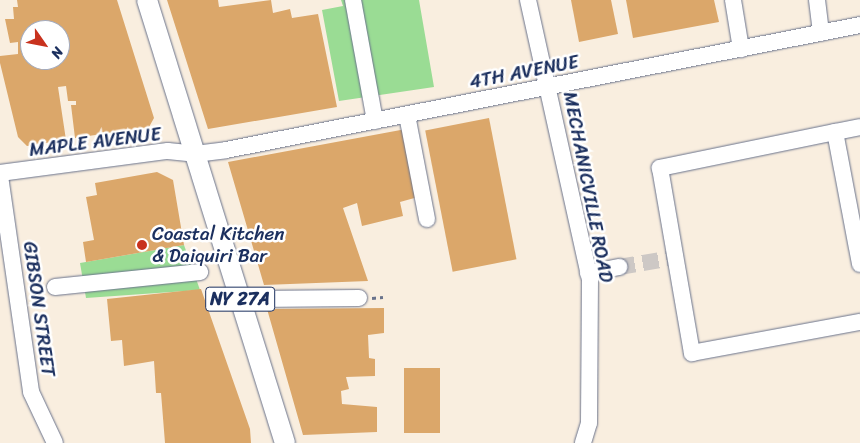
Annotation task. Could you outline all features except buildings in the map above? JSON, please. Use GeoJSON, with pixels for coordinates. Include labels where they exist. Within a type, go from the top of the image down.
{"type":"FeatureCollection","features":[{"type":"Feature","properties":{"kind":"main road","name":"NY 27A"},"geometry":{"type":"LineString","coordinates":[[147,0],[284,443]]}},
{"type":"Feature","properties":{"kind":"street"},"geometry":{"type":"LineString","coordinates":[[353,0],[375,121]]}},
{"type":"Feature","properties":{"kind":"street","name":"MECHANICVILLE ROAD"},"geometry":{"type":"LineString","coordinates":[[528,0],[588,272],[589,423],[583,443]]}},
{"type":"Feature","properties":{"kind":"street"},"geometry":{"type":"LineString","coordinates":[[732,0],[741,49]]}},
{"type":"Feature","properties":{"kind":"street"},"geometry":{"type":"LineString","coordinates":[[817,0],[822,33]]}},
{"type":"Feature","properties":{"kind":"street","name":"4TH AVENUE"},"geometry":{"type":"LineString","coordinates":[[195,154],[548,88],[860,25]]}},
{"type":"Feature","properties":{"kind":"street"},"geometry":{"type":"LineString","coordinates":[[407,115],[427,218]]}},
{"type":"Feature","properties":{"kind":"street"},"geometry":{"type":"LineString","coordinates":[[860,127],[660,168],[672,258],[692,353],[860,322]]}},
{"type":"Feature","properties":{"kind":"street"},"geometry":{"type":"LineString","coordinates":[[835,132],[860,264]]}},
{"type":"Feature","properties":{"kind":"street","name":"MAPLE AVENUE"},"geometry":{"type":"LineString","coordinates":[[0,174],[168,151],[195,154]]}},
{"type":"Feature","properties":{"kind":"street","name":"GIBSON STREET"},"geometry":{"type":"LineString","coordinates":[[0,174],[32,392],[55,443]]}},
{"type":"Feature","properties":{"kind":"street"},"geometry":{"type":"LineString","coordinates":[[588,272],[619,266]]}},
{"type":"Feature","properties":{"kind":"street"},"geometry":{"type":"LineString","coordinates":[[55,287],[200,272]]}},
{"type":"Feature","properties":{"kind":"street"},"geometry":{"type":"LineString","coordinates":[[256,299],[359,298]]}},
{"type":"Feature","properties":{"kind":"green space"},"geometry":{"type":"Polygon","coordinates":[[[341,0],[419,0],[434,87],[339,101],[322,10],[343,6],[341,0]]]}},
{"type":"Feature","properties":{"kind":"green space"},"geometry":{"type":"Polygon","coordinates":[[[184,245],[200,290],[86,298],[80,263],[184,245]]]}},
{"type":"Feature","properties":{"kind":"tunnel"},"geometry":{"type":"LineString","coordinates":[[619,267],[667,259]]}},
{"type":"Feature","properties":{"kind":"place","name":"Coastal Kitchen & Daiquiri Bar"},"geometry":{"type":"Point","coordinates":[142,245]}}]}
